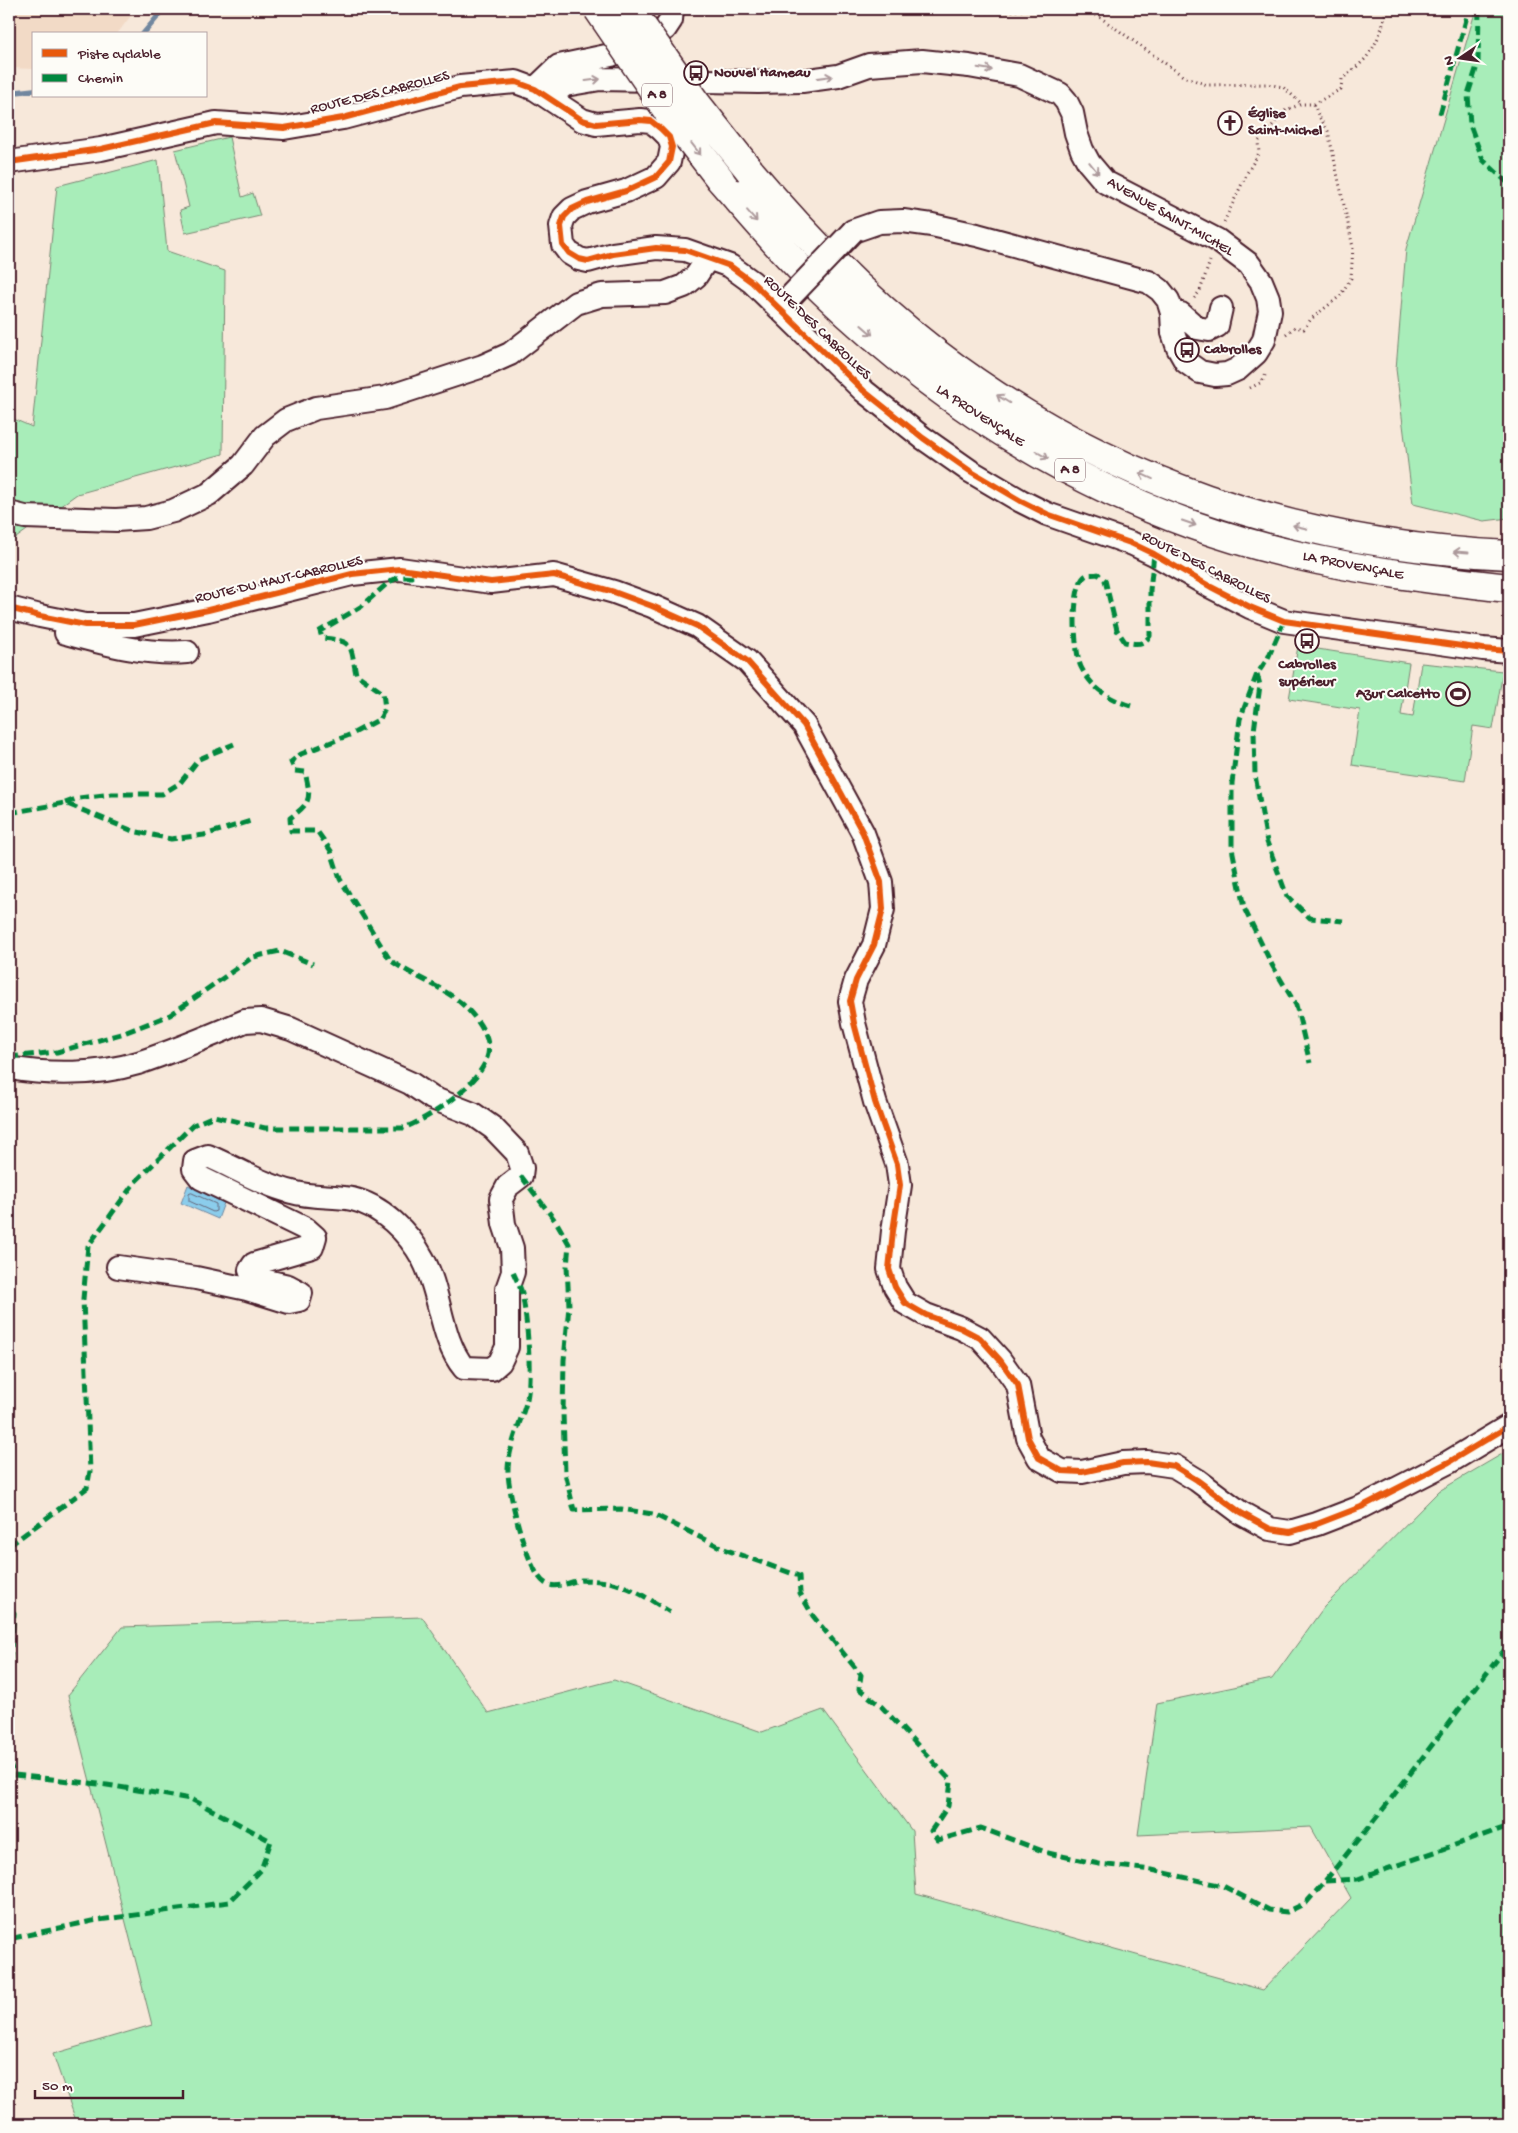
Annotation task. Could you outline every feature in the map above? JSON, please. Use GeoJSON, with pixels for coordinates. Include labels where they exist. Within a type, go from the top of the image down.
{"type":"FeatureCollection","features":[{"type":"Feature","properties":{"kind":"highway","name":"LA PROVENÇALE"},"geometry":{"type":"LineString","coordinates":[[598,9],[669,113],[720,179],[770,236],[823,291],[928,382],[1015,440],[1092,482],[1174,518],[1289,554],[1424,579],[1509,588]]}},
{"type":"Feature","properties":{"kind":"highway","name":"LA PROVENÇALE"},"geometry":{"type":"LineString","coordinates":[[630,9],[696,103],[750,171],[821,250],[877,303],[935,352],[1002,399],[1112,460],[1176,488],[1224,506],[1336,535],[1412,548],[1509,555]]}},
{"type":"Feature","properties":{"kind":"street"},"geometry":{"type":"LineString","coordinates":[[542,93],[559,66],[611,55],[665,29],[670,20],[672,9]]}},
{"type":"Feature","properties":{"kind":"street","name":"AVENUE SAINT-MICHEL"},"geometry":{"type":"LineString","coordinates":[[542,93],[565,85],[600,79],[802,81],[838,76],[869,65],[922,61],[969,66],[1020,75],[1060,94],[1066,100],[1072,113],[1082,150],[1105,182],[1217,240],[1249,264],[1261,281],[1268,298],[1270,311],[1264,340],[1256,353],[1238,369],[1227,374],[1215,375],[1200,372],[1186,362],[1178,348],[1173,333],[1177,314],[1160,290],[1149,282],[977,235],[903,221],[879,222],[853,231],[783,304]]}},
{"type":"Feature","properties":{"kind":"street","name":"ROUTE DES CABROLLES"},"geometry":{"type":"LineString","coordinates":[[9,162],[101,149],[216,123],[284,128],[343,118],[460,87],[516,82],[542,93],[560,107],[582,120],[596,124],[640,120],[651,121],[669,137],[672,147],[669,162],[656,177],[626,191],[587,202],[568,213],[561,226],[561,235],[563,245],[569,253],[579,259],[588,260],[612,254],[656,248],[685,250],[730,266],[783,304],[857,384],[923,438],[985,480],[1047,514],[1134,544],[1250,607],[1284,621],[1509,651]]}},
{"type":"Feature","properties":{"kind":"street"},"geometry":{"type":"LineString","coordinates":[[9,513],[25,517],[116,520],[146,518],[173,510],[209,494],[243,465],[265,436],[286,420],[316,408],[385,398],[483,366],[510,354],[576,303],[602,296],[665,293],[684,286],[696,276],[708,258]]}},
{"type":"Feature","properties":{"kind":"street"},"geometry":{"type":"LineString","coordinates":[[1177,314],[1197,328],[1209,330],[1217,326],[1221,308]]}},
{"type":"Feature","properties":{"kind":"street","name":"ROUTE DU HAUT-CABROLLES"},"geometry":{"type":"LineString","coordinates":[[9,608],[85,625],[134,626],[352,574],[400,569],[491,582],[554,575],[614,592],[697,626],[747,661],[804,725],[863,833],[882,882],[883,910],[874,945],[856,980],[850,1001],[873,1094],[898,1171],[900,1184],[889,1268],[895,1287],[905,1303],[926,1315],[961,1328],[980,1338],[1000,1360],[1018,1385],[1028,1438],[1039,1458],[1062,1471],[1082,1472],[1123,1463],[1139,1462],[1174,1466],[1197,1480],[1241,1513],[1270,1530],[1290,1532],[1361,1507],[1449,1462],[1509,1426]]}},
{"type":"Feature","properties":{"kind":"street"},"geometry":{"type":"LineString","coordinates":[[62,621],[65,632],[114,646],[166,653],[187,652]]}},
{"type":"Feature","properties":{"kind":"street"},"geometry":{"type":"LineString","coordinates":[[9,1068],[54,1074],[91,1071],[136,1064],[245,1021],[260,1020],[291,1029],[410,1083],[432,1098],[473,1114],[493,1128],[517,1153],[522,1168],[521,1176],[508,1186],[501,1199],[504,1224],[512,1248],[512,1272],[507,1289],[507,1347],[500,1362],[492,1369],[464,1368],[457,1360],[443,1322],[433,1281],[422,1258],[410,1240],[380,1210],[353,1199],[292,1193],[256,1179],[208,1156],[195,1161],[194,1169],[201,1178],[306,1229],[315,1237],[312,1247],[254,1264],[250,1270],[254,1278],[288,1286],[301,1293],[299,1300],[289,1302],[247,1289],[196,1278],[118,1267]]}},
{"type":"Feature","properties":{"kind":"path"},"geometry":{"type":"LineString","coordinates":[[984,9],[984,12],[1042,9]]}},
{"type":"Feature","properties":{"kind":"path"},"geometry":{"type":"LineString","coordinates":[[1071,9],[1087,12],[1101,18],[1184,76],[1207,85],[1267,84],[1283,87],[1302,104]]}},
{"type":"Feature","properties":{"kind":"path"},"geometry":{"type":"LineString","coordinates":[[1177,314],[1200,291],[1217,240],[1246,173],[1259,153],[1258,142],[1286,110],[1302,104],[1314,104],[1341,89],[1342,79],[1364,60],[1376,41],[1384,21],[1386,9]]}},
{"type":"Feature","properties":{"kind":"path"},"geometry":{"type":"LineString","coordinates":[[1284,335],[1295,327],[1304,329],[1311,319],[1340,296],[1351,278],[1353,248],[1338,177],[1328,131],[1318,115],[1314,104]]}},
{"type":"Feature","properties":{"kind":"path"},"geometry":{"type":"LineString","coordinates":[[1238,369],[1233,377],[1242,391],[1262,382],[1269,366]]}},
{"type":"Feature","properties":{"kind":"shaded area"},"geometry":{"type":"Polygon","coordinates":[[[9,9],[136,9],[119,32],[32,32],[32,69],[9,68],[9,9]]]}},
{"type":"Feature","properties":{"kind":"green space"},"geometry":{"type":"Polygon","coordinates":[[[1476,9],[1509,9],[1509,518],[1484,521],[1413,504],[1396,369],[1406,249],[1476,9]]]}},
{"type":"Feature","properties":{"kind":"green space"},"geometry":{"type":"Polygon","coordinates":[[[229,137],[242,197],[253,193],[260,216],[185,233],[180,210],[189,207],[175,150],[229,137]]]}},
{"type":"Feature","properties":{"kind":"green space"},"geometry":{"type":"Polygon","coordinates":[[[158,160],[167,251],[225,271],[223,454],[77,494],[9,543],[9,417],[32,427],[57,186],[158,160]]]}},
{"type":"Feature","properties":{"kind":"green space"},"geometry":{"type":"Polygon","coordinates":[[[1298,646],[1409,663],[1401,715],[1413,717],[1421,663],[1503,671],[1493,729],[1473,726],[1465,781],[1352,765],[1360,710],[1289,699],[1298,646]]]}},
{"type":"Feature","properties":{"kind":"green space"},"geometry":{"type":"Polygon","coordinates":[[[1509,1450],[1509,2124],[77,2124],[53,2054],[152,2025],[68,1695],[122,1627],[422,1617],[488,1713],[614,1680],[762,1732],[823,1710],[912,1831],[916,1894],[1263,1990],[1351,1898],[1311,1827],[1138,1835],[1157,1703],[1272,1679],[1324,1607],[1439,1491],[1509,1450]]]}},
{"type":"Feature","properties":{"kind":"water"},"geometry":{"type":"Polygon","coordinates":[[[188,1185],[224,1203],[218,1219],[181,1203],[188,1185]]]}},
{"type":"Feature","properties":{"kind":"waterway"},"geometry":{"type":"LineString","coordinates":[[145,32],[164,9]]}},
{"type":"Feature","properties":{"kind":"waterway"},"geometry":{"type":"LineString","coordinates":[[9,89],[16,92],[32,90]]}},
{"type":"Feature","properties":{"kind":"marked path"},"geometry":{"type":"LineString","coordinates":[[1440,114],[1469,9]]}},
{"type":"Feature","properties":{"kind":"marked path"},"geometry":{"type":"LineString","coordinates":[[1479,9],[1478,63],[1468,94],[1470,125],[1483,160],[1509,184]]}},
{"type":"Feature","properties":{"kind":"marked path"},"geometry":{"type":"LineString","coordinates":[[1131,706],[1115,700],[1102,692],[1085,675],[1079,659],[1075,634],[1076,603],[1082,580],[1087,575],[1098,574],[1105,580],[1117,630],[1125,642],[1141,643],[1150,636],[1150,590],[1154,554]]}},
{"type":"Feature","properties":{"kind":"marked path"},"geometry":{"type":"LineString","coordinates":[[9,1546],[87,1488],[90,1471],[83,1299],[88,1246],[135,1182],[193,1125],[214,1116],[265,1128],[404,1128],[428,1116],[454,1098],[476,1077],[483,1066],[488,1054],[487,1040],[476,1019],[452,996],[390,960],[340,879],[331,851],[317,831],[291,831],[290,818],[306,803],[309,794],[305,772],[295,771],[291,762],[301,754],[352,734],[380,719],[385,708],[383,693],[356,674],[349,646],[340,641],[322,638],[320,631],[362,606],[389,582],[399,577],[416,577]]}},
{"type":"Feature","properties":{"kind":"marked path"},"geometry":{"type":"LineString","coordinates":[[1284,621],[1268,658],[1257,674],[1240,719],[1232,783],[1232,848],[1244,908],[1272,965],[1296,1005],[1310,1063]]}},
{"type":"Feature","properties":{"kind":"marked path"},"geometry":{"type":"LineString","coordinates":[[1257,674],[1260,685],[1254,731],[1255,775],[1267,842],[1287,896],[1310,918],[1343,921]]}},
{"type":"Feature","properties":{"kind":"marked path"},"geometry":{"type":"LineString","coordinates":[[65,803],[79,798],[112,794],[162,794],[180,783],[199,759],[234,744]]}},
{"type":"Feature","properties":{"kind":"marked path"},"geometry":{"type":"LineString","coordinates":[[9,813],[65,803],[133,831],[171,839],[204,835],[251,821]]}},
{"type":"Feature","properties":{"kind":"marked path"},"geometry":{"type":"LineString","coordinates":[[9,1057],[57,1052],[124,1033],[170,1015],[253,957],[280,951],[313,964]]}},
{"type":"Feature","properties":{"kind":"marked path"},"geometry":{"type":"LineString","coordinates":[[521,1176],[557,1223],[569,1244],[567,1266],[569,1306],[564,1360],[563,1413],[565,1473],[574,1510],[621,1509],[653,1514],[724,1549],[799,1576],[800,1593],[813,1616],[861,1675],[859,1689],[880,1705],[951,1781],[948,1806],[931,1831],[938,1840],[981,1828],[1048,1853],[1099,1864],[1152,1870],[1223,1886],[1269,1910],[1287,1912],[1306,1903],[1325,1881],[1384,1808],[1509,1644]]}},
{"type":"Feature","properties":{"kind":"marked path"},"geometry":{"type":"LineString","coordinates":[[513,1272],[521,1290],[524,1304],[529,1379],[526,1403],[510,1452],[508,1469],[511,1494],[519,1529],[531,1563],[538,1576],[550,1585],[554,1586],[582,1580],[608,1582],[632,1590],[670,1612]]}},
{"type":"Feature","properties":{"kind":"marked path"},"geometry":{"type":"LineString","coordinates":[[9,1616],[14,1613],[9,1673]]}},
{"type":"Feature","properties":{"kind":"marked path"},"geometry":{"type":"LineString","coordinates":[[9,1761],[14,1775],[107,1785],[191,1799],[271,1841],[261,1870],[229,1902],[92,1921],[9,1939]]}},
{"type":"Feature","properties":{"kind":"marked path"},"geometry":{"type":"LineString","coordinates":[[1325,1881],[1358,1879],[1509,1826]]}},
{"type":"Feature","properties":{"kind":"cycle path"},"geometry":{"type":"LineString","coordinates":[[9,162],[101,149],[216,123],[284,128],[343,118],[460,87],[516,82],[535,89],[582,120],[596,124],[640,120],[651,121],[669,137],[672,147],[669,162],[656,177],[626,191],[587,202],[572,209],[564,217],[561,226],[563,245],[569,253],[579,259],[588,261],[613,254],[656,248],[685,250],[730,266],[752,282],[864,391],[923,438],[970,471],[1047,514],[1133,544],[1154,554],[1250,607],[1284,621],[1509,651]]}},
{"type":"Feature","properties":{"kind":"cycle path"},"geometry":{"type":"LineString","coordinates":[[9,608],[85,625],[134,625],[208,610],[352,574],[400,569],[491,582],[554,575],[614,592],[697,626],[747,661],[804,725],[863,833],[881,882],[883,909],[874,945],[856,980],[850,1001],[875,1102],[897,1164],[900,1185],[889,1269],[895,1287],[905,1303],[926,1315],[961,1328],[980,1338],[1000,1360],[1018,1385],[1028,1438],[1039,1458],[1062,1471],[1082,1472],[1123,1463],[1147,1462],[1174,1466],[1197,1480],[1241,1513],[1270,1529],[1290,1532],[1361,1507],[1449,1462],[1509,1426]]}},
{"type":"Feature","properties":{"kind":"place","name":"Nouvel Hameau"},"geometry":{"type":"Point","coordinates":[696,73]}},
{"type":"Feature","properties":{"kind":"place","name":"Église Saint-Michel"},"geometry":{"type":"Point","coordinates":[1230,123]}},
{"type":"Feature","properties":{"kind":"place","name":"Cabrolles"},"geometry":{"type":"Point","coordinates":[1187,350]}},
{"type":"Feature","properties":{"kind":"place","name":"Cabrolles supérieur"},"geometry":{"type":"Point","coordinates":[1307,641]}},
{"type":"Feature","properties":{"kind":"place","name":"Azur Calcetto"},"geometry":{"type":"Point","coordinates":[1458,694]}}]}
